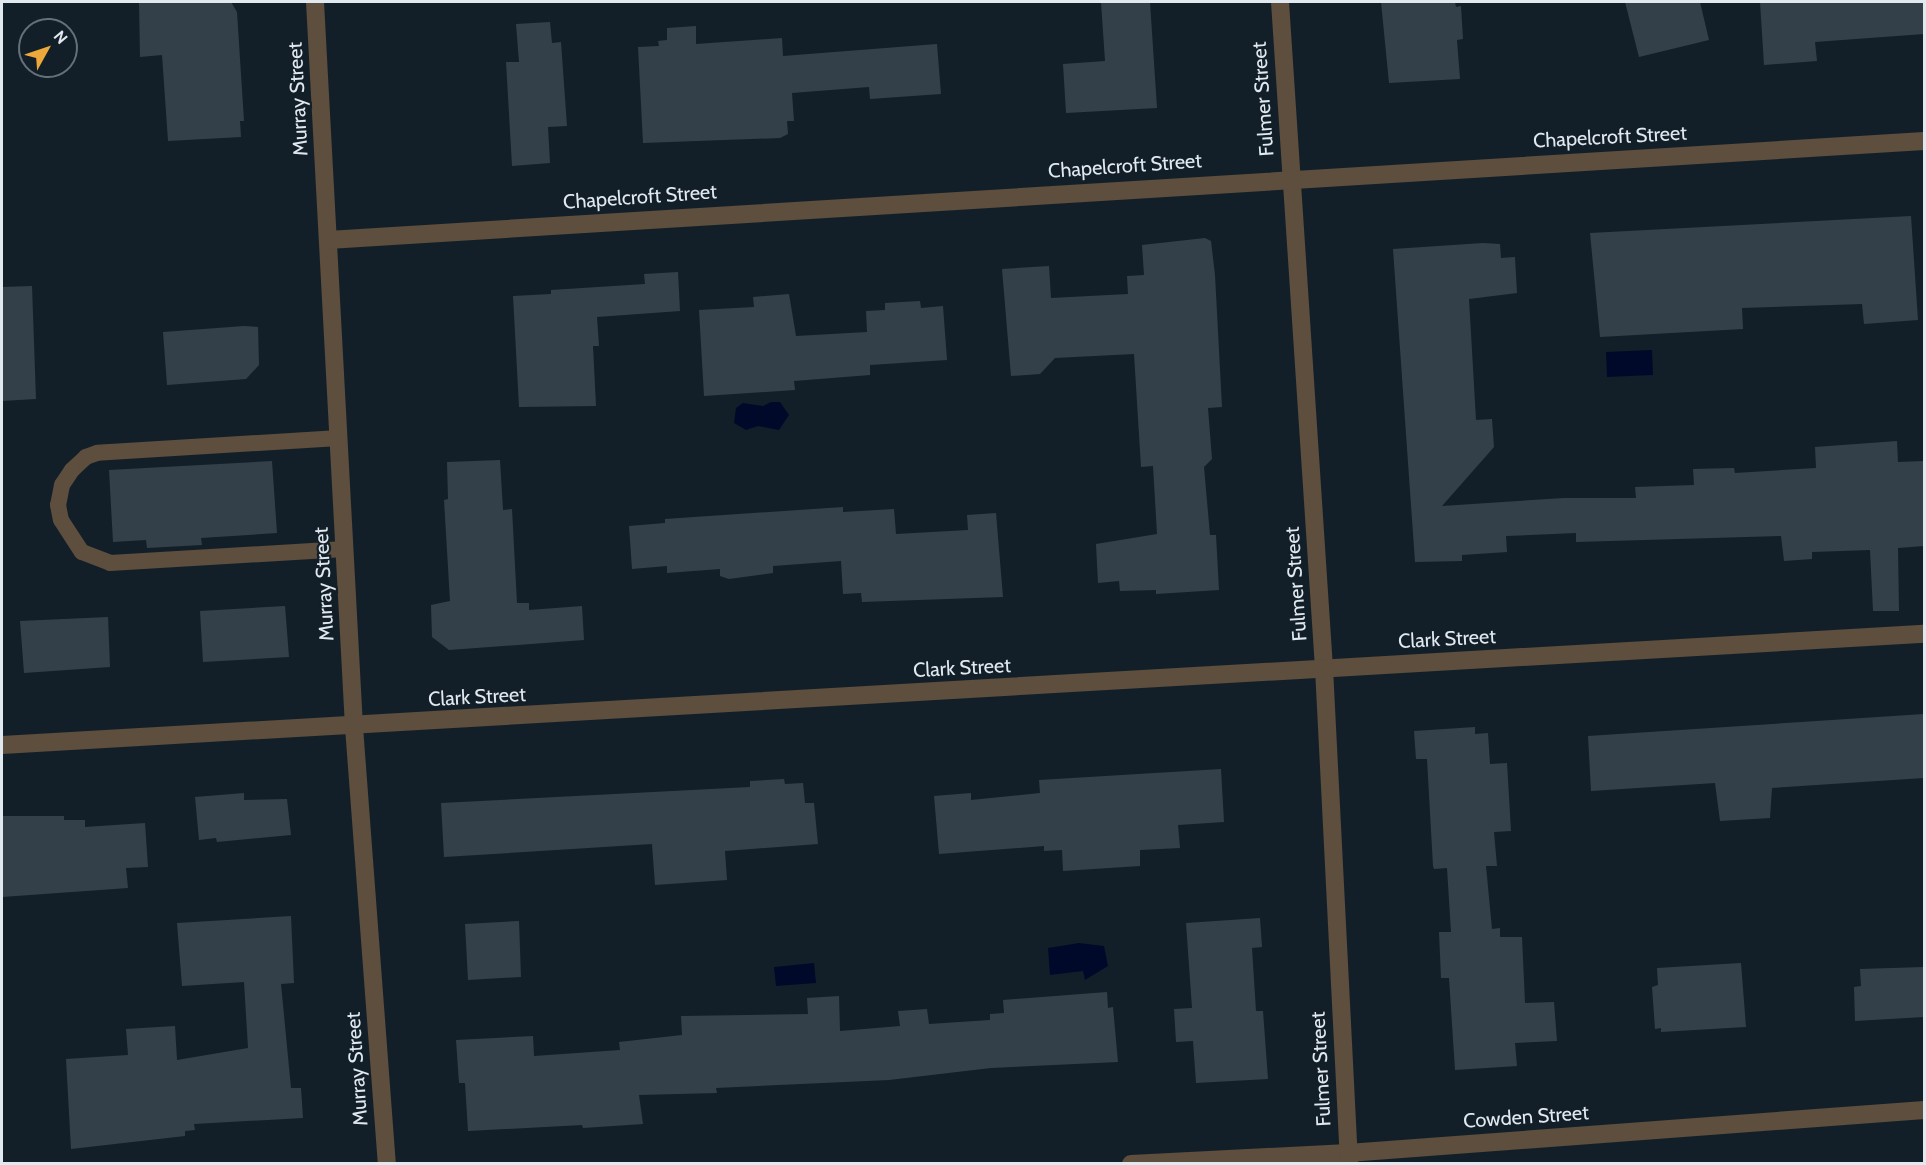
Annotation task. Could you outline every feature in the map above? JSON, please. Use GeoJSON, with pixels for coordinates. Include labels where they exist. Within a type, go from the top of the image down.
{"type":"FeatureCollection","features":[{"type":"Feature","properties":{"kind":"street","name":"Murray Street"},"geometry":{"type":"LineString","coordinates":[[315,2],[354,727],[387,1164]]}},
{"type":"Feature","properties":{"kind":"street","name":"Fulmer Street"},"geometry":{"type":"LineString","coordinates":[[1280,2],[1324,668],[1348,1158]]}},
{"type":"Feature","properties":{"kind":"street","name":"Chapelcroft Street"},"geometry":{"type":"LineString","coordinates":[[328,240],[1291,178],[1924,141]]}},
{"type":"Feature","properties":{"kind":"street","name":"Clark Street"},"geometry":{"type":"LineString","coordinates":[[2,745],[354,727],[1924,634]]}},
{"type":"Feature","properties":{"kind":"street","name":"Cowden Street"},"geometry":{"type":"LineString","coordinates":[[1131,1164],[1348,1158],[1924,1110]]}},
{"type":"Feature","properties":{"kind":"lane"},"geometry":{"type":"LineString","coordinates":[[339,438],[97,453],[87,457],[72,470],[62,485],[58,506],[61,520],[82,552],[110,563],[345,549]]}},
{"type":"Feature","properties":{"kind":"water"},"geometry":{"type":"Polygon","coordinates":[[[1652,350],[1653,375],[1607,377],[1606,352],[1652,350]]]}},
{"type":"Feature","properties":{"kind":"water"},"geometry":{"type":"Polygon","coordinates":[[[771,402],[780,402],[789,415],[779,430],[758,426],[746,430],[734,423],[736,408],[743,403],[763,406],[771,402]]]}},
{"type":"Feature","properties":{"kind":"water"},"geometry":{"type":"Polygon","coordinates":[[[1079,943],[1104,946],[1108,966],[1085,980],[1083,971],[1050,975],[1048,948],[1079,943]]]}},
{"type":"Feature","properties":{"kind":"water"},"geometry":{"type":"Polygon","coordinates":[[[814,963],[816,983],[776,986],[774,967],[814,963]]]}},
{"type":"Feature","properties":{"kind":"building"},"geometry":{"type":"Polygon","coordinates":[[[139,2],[231,2],[237,12],[244,121],[240,121],[241,137],[168,141],[162,55],[140,57],[139,2]]]}},
{"type":"Feature","properties":{"kind":"building"},"geometry":{"type":"Polygon","coordinates":[[[1101,2],[1150,2],[1157,108],[1066,113],[1063,64],[1105,61],[1101,2]]]}},
{"type":"Feature","properties":{"kind":"building"},"geometry":{"type":"Polygon","coordinates":[[[1381,2],[1455,2],[1456,7],[1461,6],[1463,39],[1457,40],[1460,79],[1389,83],[1381,2]]]}},
{"type":"Feature","properties":{"kind":"building"},"geometry":{"type":"Polygon","coordinates":[[[1625,2],[1700,2],[1709,40],[1639,57],[1625,2]]]}},
{"type":"Feature","properties":{"kind":"building"},"geometry":{"type":"Polygon","coordinates":[[[1760,2],[1924,2],[1924,34],[1815,42],[1817,61],[1764,65],[1760,2]]]}},
{"type":"Feature","properties":{"kind":"building"},"geometry":{"type":"Polygon","coordinates":[[[550,22],[552,43],[561,42],[567,126],[548,127],[550,163],[512,166],[506,62],[519,62],[516,24],[550,22]]]}},
{"type":"Feature","properties":{"kind":"building"},"geometry":{"type":"Polygon","coordinates":[[[696,26],[696,44],[782,38],[783,56],[937,44],[941,94],[870,99],[869,87],[792,93],[794,121],[787,121],[788,134],[780,138],[643,143],[638,47],[659,46],[658,41],[667,40],[667,28],[696,26]]]}},
{"type":"Feature","properties":{"kind":"building"},"geometry":{"type":"Polygon","coordinates":[[[1911,216],[1918,320],[1864,324],[1862,304],[1742,308],[1743,329],[1600,337],[1590,233],[1911,216]]]}},
{"type":"Feature","properties":{"kind":"building"},"geometry":{"type":"Polygon","coordinates":[[[1205,238],[1211,241],[1215,275],[1222,407],[1208,408],[1212,459],[1204,467],[1210,535],[1216,535],[1219,590],[1156,594],[1156,590],[1120,591],[1119,581],[1098,583],[1096,544],[1157,534],[1153,466],[1141,467],[1134,354],[1055,358],[1040,374],[1011,376],[1002,269],[1049,266],[1051,298],[1128,294],[1127,276],[1144,275],[1142,245],[1205,238]]]}},
{"type":"Feature","properties":{"kind":"building"},"geometry":{"type":"Polygon","coordinates":[[[1500,244],[1501,258],[1515,257],[1517,293],[1469,299],[1476,420],[1492,419],[1494,447],[1442,506],[1564,498],[1636,498],[1635,487],[1694,485],[1693,469],[1734,468],[1735,473],[1816,468],[1815,447],[1897,441],[1898,462],[1924,461],[1924,546],[1898,548],[1899,611],[1873,611],[1870,550],[1812,552],[1812,559],[1784,561],[1781,536],[1576,542],[1576,533],[1506,536],[1507,552],[1462,555],[1462,561],[1415,562],[1393,249],[1500,244]]]}},
{"type":"Feature","properties":{"kind":"building"},"geometry":{"type":"Polygon","coordinates":[[[678,272],[680,311],[597,317],[599,346],[593,346],[596,406],[519,407],[513,296],[551,294],[551,290],[645,284],[644,274],[678,272]]]}},
{"type":"Feature","properties":{"kind":"building"},"geometry":{"type":"Polygon","coordinates":[[[32,286],[36,399],[2,401],[2,287],[32,286]]]}},
{"type":"Feature","properties":{"kind":"building"},"geometry":{"type":"Polygon","coordinates":[[[789,294],[796,336],[867,332],[866,311],[885,310],[885,303],[920,301],[921,308],[943,306],[947,360],[870,365],[870,375],[794,381],[795,390],[704,396],[699,310],[754,307],[753,297],[789,294]]]}},
{"type":"Feature","properties":{"kind":"building"},"geometry":{"type":"Polygon","coordinates":[[[258,327],[259,365],[246,379],[167,385],[163,332],[258,327]]]}},
{"type":"Feature","properties":{"kind":"building"},"geometry":{"type":"Polygon","coordinates":[[[500,460],[503,510],[512,509],[517,603],[529,603],[529,610],[582,606],[584,640],[449,650],[432,637],[431,605],[450,601],[444,500],[448,499],[447,462],[500,460]]]}},
{"type":"Feature","properties":{"kind":"building"},"geometry":{"type":"Polygon","coordinates":[[[272,461],[277,533],[201,538],[202,545],[147,548],[146,540],[113,542],[109,470],[272,461]]]}},
{"type":"Feature","properties":{"kind":"building"},"geometry":{"type":"Polygon","coordinates":[[[843,507],[843,512],[894,509],[896,534],[968,530],[967,515],[996,513],[1003,597],[862,602],[861,593],[843,594],[841,561],[773,566],[773,573],[729,579],[720,576],[720,569],[667,573],[667,566],[632,569],[629,526],[665,523],[665,519],[843,507]]]}},
{"type":"Feature","properties":{"kind":"building"},"geometry":{"type":"Polygon","coordinates":[[[285,606],[289,657],[203,662],[200,611],[285,606]]]}},
{"type":"Feature","properties":{"kind":"building"},"geometry":{"type":"Polygon","coordinates":[[[108,617],[110,667],[24,673],[20,621],[108,617]]]}},
{"type":"Feature","properties":{"kind":"building"},"geometry":{"type":"Polygon","coordinates":[[[1924,714],[1924,778],[1772,788],[1770,818],[1720,821],[1715,783],[1591,791],[1588,736],[1924,714]]]}},
{"type":"Feature","properties":{"kind":"building"},"geometry":{"type":"Polygon","coordinates":[[[1475,727],[1475,734],[1488,733],[1490,764],[1507,763],[1511,831],[1494,832],[1497,866],[1486,866],[1492,929],[1500,928],[1500,937],[1522,937],[1525,1003],[1554,1002],[1557,1041],[1515,1043],[1517,1066],[1455,1070],[1449,978],[1441,978],[1439,932],[1451,932],[1447,868],[1434,869],[1433,866],[1427,759],[1416,759],[1414,731],[1475,727]]]}},
{"type":"Feature","properties":{"kind":"building"},"geometry":{"type":"Polygon","coordinates":[[[1221,769],[1224,822],[1178,825],[1180,848],[1140,850],[1140,866],[1063,871],[1062,850],[1044,851],[1044,846],[939,854],[934,796],[971,793],[971,800],[1040,793],[1039,780],[1221,769]]]}},
{"type":"Feature","properties":{"kind":"building"},"geometry":{"type":"Polygon","coordinates":[[[784,779],[785,784],[803,783],[805,803],[814,803],[818,844],[725,851],[727,880],[655,885],[652,844],[444,857],[441,803],[750,787],[750,781],[784,779]]]}},
{"type":"Feature","properties":{"kind":"building"},"geometry":{"type":"Polygon","coordinates":[[[244,793],[244,800],[287,799],[291,835],[217,842],[216,838],[199,840],[195,797],[244,793]]]}},
{"type":"Feature","properties":{"kind":"building"},"geometry":{"type":"Polygon","coordinates":[[[2,816],[64,816],[64,820],[85,820],[85,827],[145,823],[148,867],[126,868],[128,888],[2,897],[2,816]]]}},
{"type":"Feature","properties":{"kind":"building"},"geometry":{"type":"Polygon","coordinates":[[[291,916],[294,983],[281,984],[291,1088],[301,1088],[303,1118],[194,1124],[195,1130],[185,1131],[185,1136],[71,1149],[66,1059],[128,1055],[126,1029],[175,1026],[177,1060],[248,1048],[244,982],[182,986],[177,923],[291,916]]]}},
{"type":"Feature","properties":{"kind":"building"},"geometry":{"type":"Polygon","coordinates":[[[1260,918],[1262,947],[1252,948],[1256,1011],[1263,1011],[1268,1079],[1196,1083],[1193,1041],[1176,1042],[1174,1009],[1192,1008],[1186,923],[1260,918]]]}},
{"type":"Feature","properties":{"kind":"building"},"geometry":{"type":"Polygon","coordinates":[[[519,921],[521,977],[468,980],[465,924],[519,921]]]}},
{"type":"Feature","properties":{"kind":"building"},"geometry":{"type":"Polygon","coordinates":[[[1741,963],[1746,1027],[1661,1032],[1661,1028],[1655,1029],[1652,987],[1658,985],[1657,968],[1741,963]]]}},
{"type":"Feature","properties":{"kind":"building"},"geometry":{"type":"Polygon","coordinates":[[[1924,967],[1924,1017],[1855,1021],[1854,987],[1861,986],[1860,969],[1924,967]]]}},
{"type":"Feature","properties":{"kind":"building"},"geometry":{"type":"Polygon","coordinates":[[[1107,992],[1108,1008],[1113,1007],[1118,1062],[991,1068],[889,1080],[716,1088],[717,1093],[639,1095],[643,1124],[583,1128],[582,1125],[468,1131],[465,1083],[459,1083],[456,1040],[533,1036],[534,1056],[620,1050],[619,1042],[682,1035],[681,1016],[808,1014],[807,998],[839,996],[840,1031],[900,1026],[898,1011],[927,1009],[929,1024],[990,1020],[990,1014],[1004,1013],[1003,1000],[1107,992]]]}}]}
